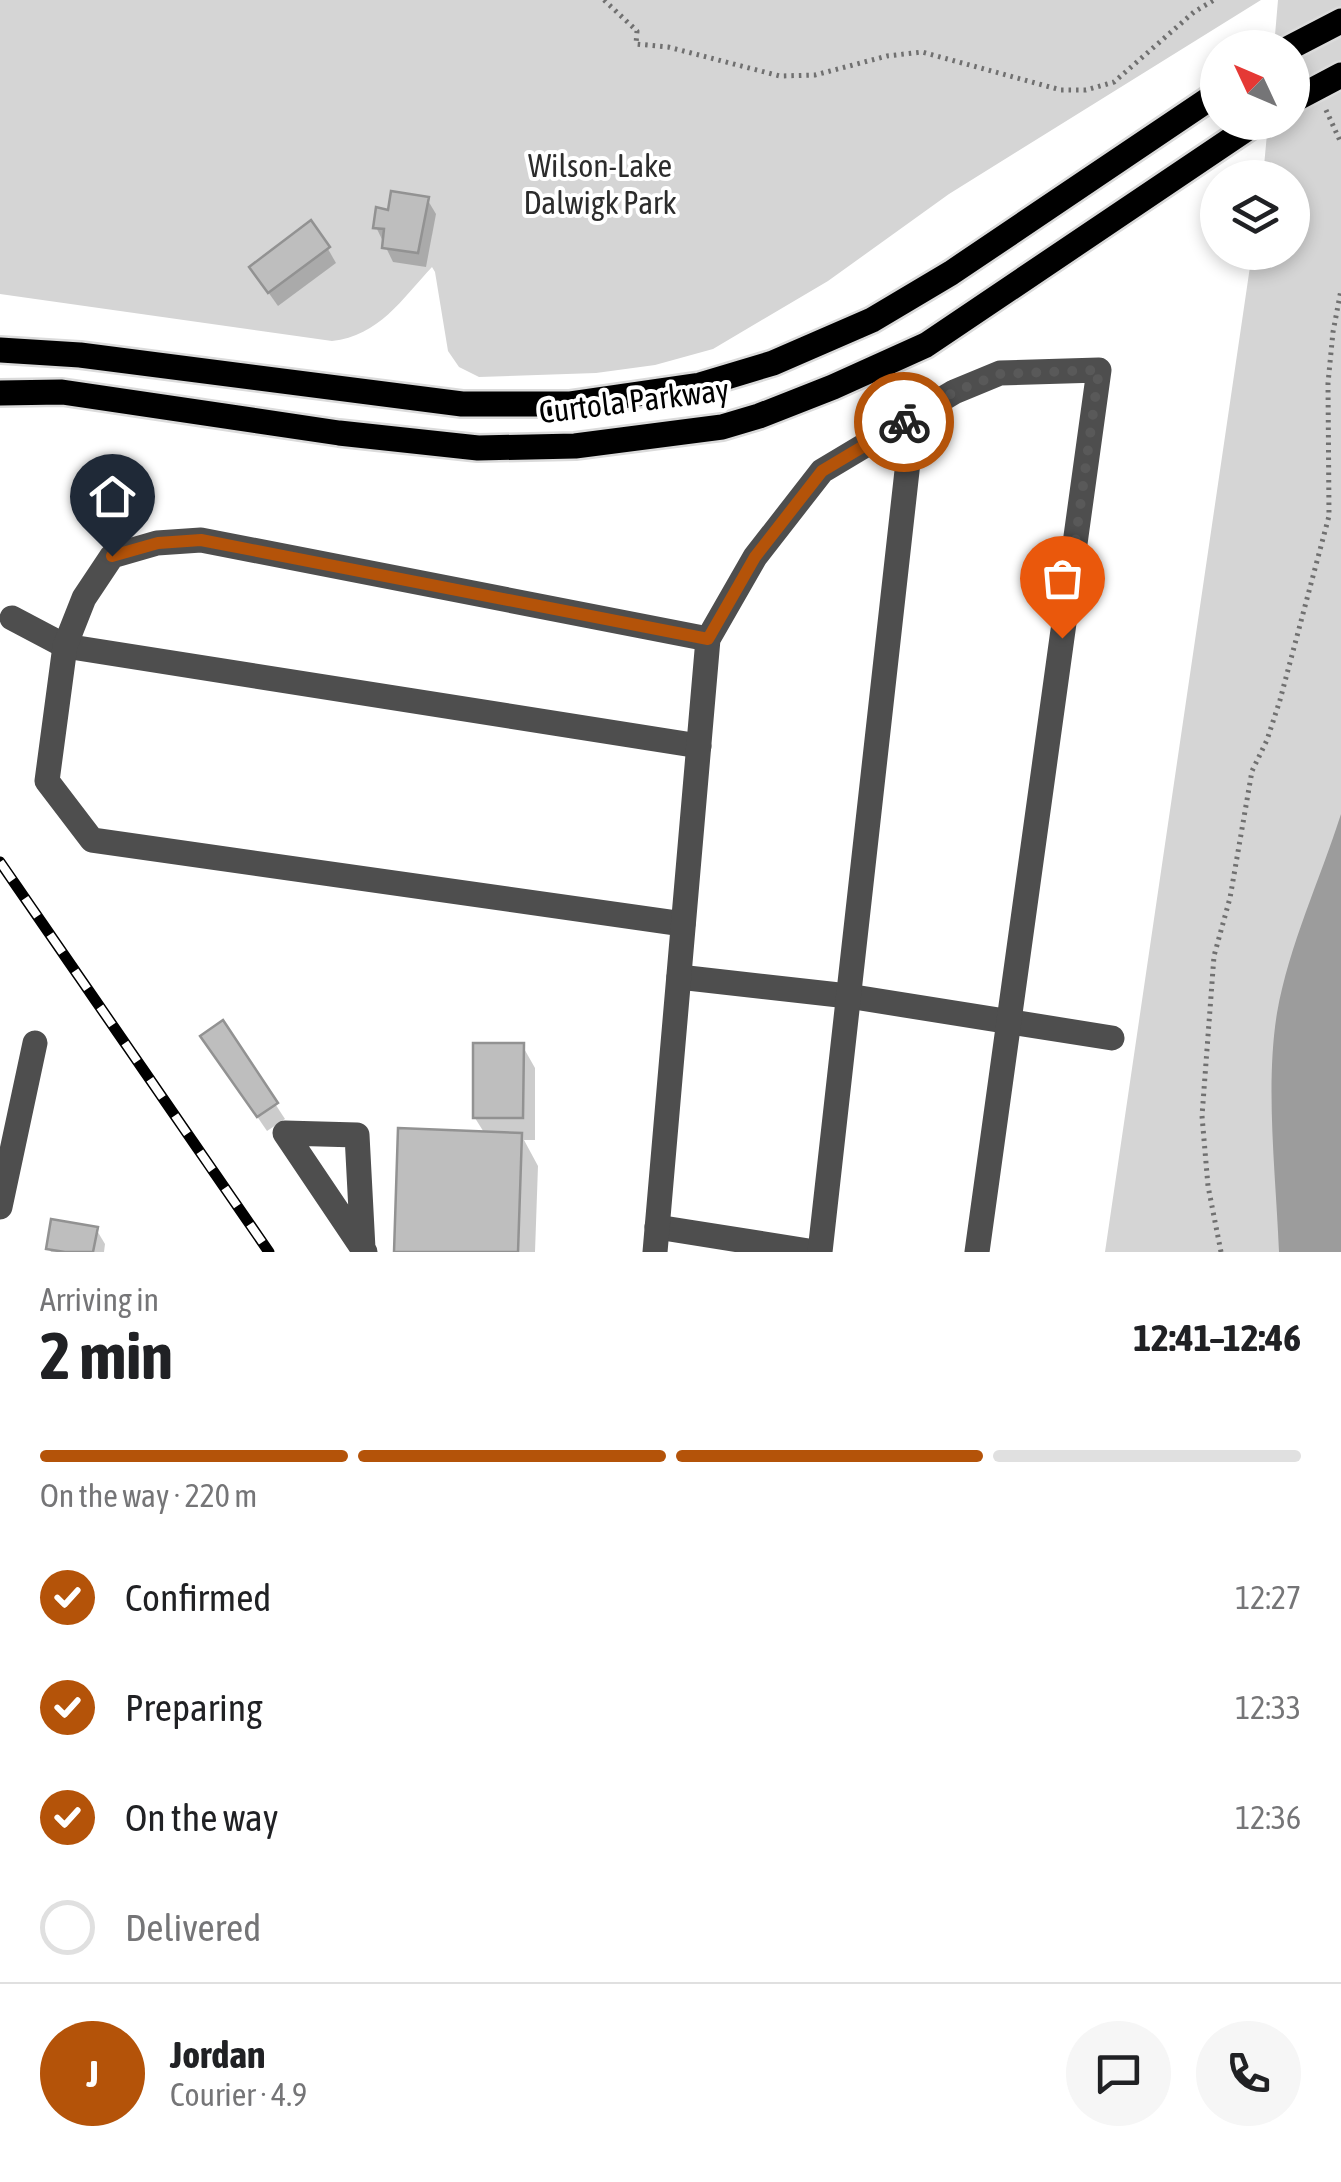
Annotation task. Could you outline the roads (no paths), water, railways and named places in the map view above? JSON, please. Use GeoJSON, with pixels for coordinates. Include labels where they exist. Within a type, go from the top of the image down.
{"type":"FeatureCollection","features":[{"type":"Feature","properties":{"kind":"main road"},"geometry":{"type":"LineString","coordinates":[[1310,38],[1341,22]]}},
{"type":"Feature","properties":{"kind":"main road"},"geometry":{"type":"LineString","coordinates":[[1310,90],[1341,74]]}},
{"type":"Feature","properties":{"kind":"main road","name":"Curtola Parkway"},"geometry":{"type":"LineString","coordinates":[[0,350],[80,354],[462,404],[569,404],[700,385],[773,362],[872,320],[951,274],[1200,105]]}},
{"type":"Feature","properties":{"kind":"main road","name":"Curtola Parkway"},"geometry":{"type":"LineString","coordinates":[[0,392],[62,392],[338,433],[478,448],[575,446],[722,426],[833,387],[926,345],[1230,140]]}},
{"type":"Feature","properties":{"kind":"street"},"geometry":{"type":"LineString","coordinates":[[913,417],[817,1252],[656,1239],[708,639],[755,557],[822,471],[954,392],[1000,374],[1099,370],[977,1252]]}},
{"type":"Feature","properties":{"kind":"street"},"geometry":{"type":"LineString","coordinates":[[683,924],[92,840],[47,781],[65,646],[84,598],[112,556],[158,543],[201,540],[708,639]]}},
{"type":"Feature","properties":{"kind":"street"},"geometry":{"type":"LineString","coordinates":[[12,618],[65,646],[699,746]]}},
{"type":"Feature","properties":{"kind":"street"},"geometry":{"type":"LineString","coordinates":[[679,977],[848,996],[1112,1038]]}},
{"type":"Feature","properties":{"kind":"street"},"geometry":{"type":"LineString","coordinates":[[0,1207],[35,1043]]}},
{"type":"Feature","properties":{"kind":"street"},"geometry":{"type":"LineString","coordinates":[[285,1133],[357,1136],[364,1250],[296,1150],[285,1133]]}},
{"type":"Feature","properties":{"kind":"railway"},"geometry":{"type":"LineString","coordinates":[[0,862],[269,1252]]}},
{"type":"Feature","properties":{"kind":"park label","name":"Wilson-Lake Dalwigk Park"},"geometry":{"type":"Point","coordinates":[600,184]}}]}
